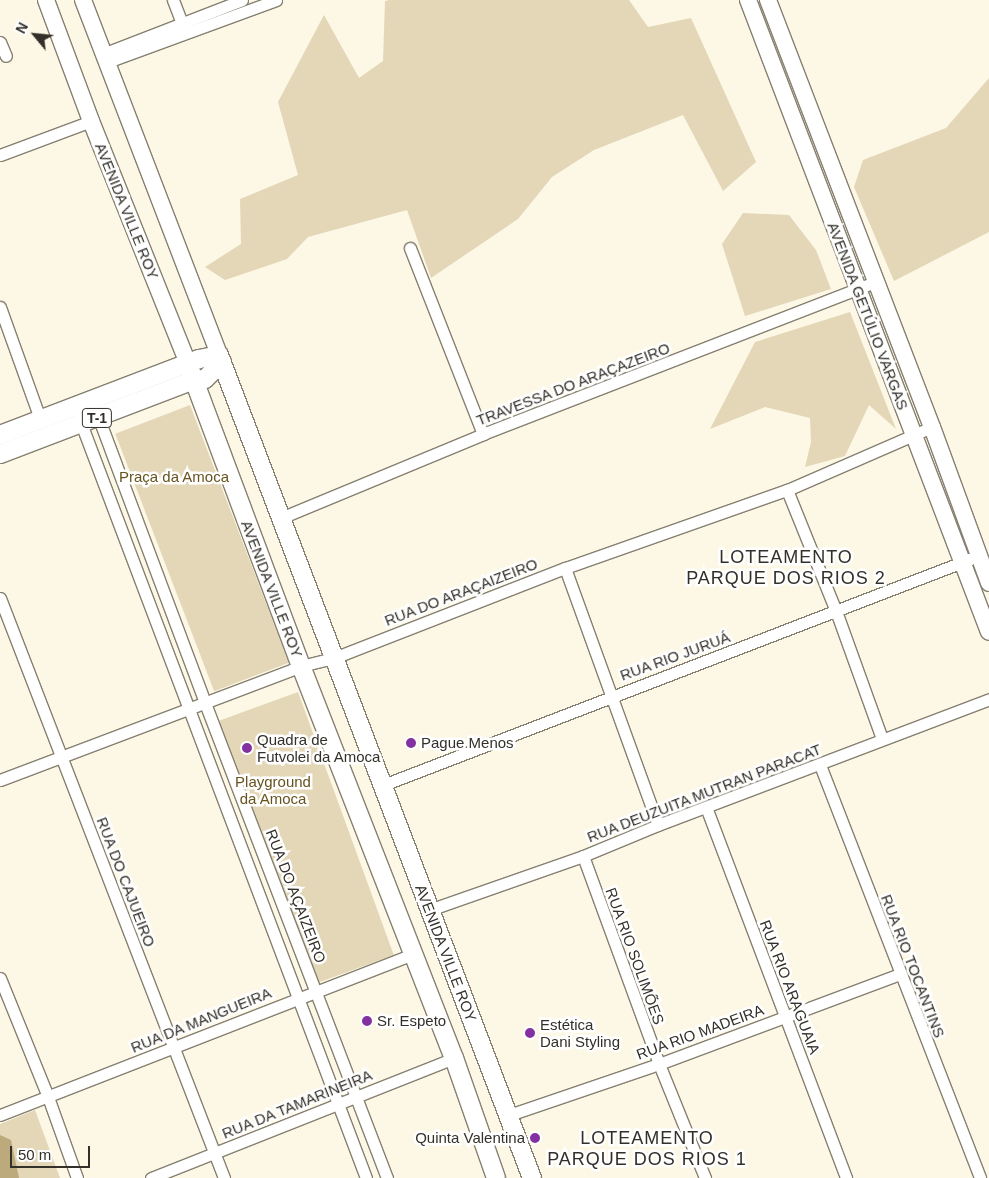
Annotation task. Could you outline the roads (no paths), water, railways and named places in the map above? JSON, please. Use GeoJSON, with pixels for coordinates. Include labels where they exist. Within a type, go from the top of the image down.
{"type":"FeatureCollection","features":[{"type":"Feature","properties":{"kind":"main road","name":"AVENIDA VILLE ROY"},"geometry":{"type":"LineString","coordinates":[[46,0],[91,121],[191,372],[301,666],[454,1058],[496,1178]]}},
{"type":"Feature","properties":{"kind":"main road","name":"AVENIDA VILLE ROY"},"geometry":{"type":"LineString","coordinates":[[83,0],[282,517],[429,910],[532,1178]]}},
{"type":"Feature","properties":{"kind":"main road","name":"AVENIDA GETÚLIO VARGAS"},"geometry":{"type":"LineString","coordinates":[[748,0],[914,434],[971,559],[989,583]]}},
{"type":"Feature","properties":{"kind":"main road","name":"AVENIDA GETÚLIO VARGAS"},"geometry":{"type":"LineString","coordinates":[[768,0],[932,427],[971,559],[989,632]]}},
{"type":"Feature","properties":{"kind":"main road"},"geometry":{"type":"LineString","coordinates":[[191,372],[205,379],[220,359]]}},
{"type":"Feature","properties":{"kind":"main road","name":"T-1"},"geometry":{"type":"LineString","coordinates":[[0,454],[87,412],[191,372]]}},
{"type":"Feature","properties":{"kind":"main road","name":"T-1"},"geometry":{"type":"LineString","coordinates":[[0,435],[40,419],[87,412]]}},
{"type":"Feature","properties":{"kind":"street"},"geometry":{"type":"LineString","coordinates":[[173,0],[184,28]]}},
{"type":"Feature","properties":{"kind":"street"},"geometry":{"type":"LineString","coordinates":[[184,28],[242,0]]}},
{"type":"Feature","properties":{"kind":"street"},"geometry":{"type":"LineString","coordinates":[[105,58],[184,28],[276,0]]}},
{"type":"Feature","properties":{"kind":"street"},"geometry":{"type":"LineString","coordinates":[[0,42],[6,56]]}},
{"type":"Feature","properties":{"kind":"street"},"geometry":{"type":"LineString","coordinates":[[0,155],[91,121]]}},
{"type":"Feature","properties":{"kind":"street"},"geometry":{"type":"LineString","coordinates":[[410,248],[483,434]]}},
{"type":"Feature","properties":{"kind":"street","name":"TRAVESSA DO ARAÇAZEIRO"},"geometry":{"type":"LineString","coordinates":[[282,517],[483,434],[875,282]]}},
{"type":"Feature","properties":{"kind":"street"},"geometry":{"type":"LineString","coordinates":[[0,308],[40,419]]}},
{"type":"Feature","properties":{"kind":"street"},"geometry":{"type":"LineString","coordinates":[[87,412],[188,709],[366,1178]]}},
{"type":"Feature","properties":{"kind":"street","name":"RUA DO AÇAIZEIRO"},"geometry":{"type":"LineString","coordinates":[[87,412],[205,703],[317,991],[387,1178]]}},
{"type":"Feature","properties":{"kind":"street","name":"RUA DO ARAÇAIZEIRO"},"geometry":{"type":"LineString","coordinates":[[0,780],[301,666],[334,658],[565,568],[787,490],[932,427]]}},
{"type":"Feature","properties":{"kind":"street"},"geometry":{"type":"LineString","coordinates":[[787,490],[836,612],[882,739]]}},
{"type":"Feature","properties":{"kind":"street","name":"RUA RIO JURUÁ"},"geometry":{"type":"LineString","coordinates":[[383,784],[971,559]]}},
{"type":"Feature","properties":{"kind":"street"},"geometry":{"type":"LineString","coordinates":[[565,568],[658,825]]}},
{"type":"Feature","properties":{"kind":"street","name":"RUA DO CAJUEIRO"},"geometry":{"type":"LineString","coordinates":[[0,598],[224,1178]]}},
{"type":"Feature","properties":{"kind":"street","name":"RUA DEUZUITA MUTRAN PARACAT"},"geometry":{"type":"LineString","coordinates":[[429,910],[583,856],[658,825],[820,765],[882,739],[989,699]]}},
{"type":"Feature","properties":{"kind":"street","name":"RUA RIO TOCANTINS"},"geometry":{"type":"LineString","coordinates":[[820,765],[980,1178]]}},
{"type":"Feature","properties":{"kind":"street","name":"RUA RIO ARAGUAIA"},"geometry":{"type":"LineString","coordinates":[[706,807],[846,1178]]}},
{"type":"Feature","properties":{"kind":"street","name":"RUA RIO SOLIMÕES"},"geometry":{"type":"LineString","coordinates":[[583,856],[658,1064],[705,1178]]}},
{"type":"Feature","properties":{"kind":"street","name":"RUA DA MANGUEIRA"},"geometry":{"type":"LineString","coordinates":[[0,1115],[48,1098],[298,998],[414,954]]}},
{"type":"Feature","properties":{"kind":"street","name":"RUA RIO MADEIRA"},"geometry":{"type":"LineString","coordinates":[[509,1115],[658,1064],[900,974]]}},
{"type":"Feature","properties":{"kind":"street"},"geometry":{"type":"LineString","coordinates":[[0,978],[48,1098],[77,1178]]}},
{"type":"Feature","properties":{"kind":"street","name":"RUA DA TAMARINEIRA"},"geometry":{"type":"LineString","coordinates":[[151,1178],[454,1058]]}},
{"type":"Feature","properties":{"kind":"place","name":"Pague Menos"},"geometry":{"type":"Point","coordinates":[411,743]}},
{"type":"Feature","properties":{"kind":"place","name":"Quadra de Futvolei da Amoca"},"geometry":{"type":"Point","coordinates":[247,748]}},
{"type":"Feature","properties":{"kind":"place","name":"Sr. Espeto"},"geometry":{"type":"Point","coordinates":[367,1021]}},
{"type":"Feature","properties":{"kind":"place","name":"Estética Dani Styling"},"geometry":{"type":"Point","coordinates":[530,1033]}},
{"type":"Feature","properties":{"kind":"place","name":"Quinta Valentina"},"geometry":{"type":"Point","coordinates":[535,1138]}},
{"type":"Feature","properties":{"kind":"district","name":"LOTEAMENTO PARQUE DOS RIOS 2"},"geometry":{"type":"Point","coordinates":[786,568]}},
{"type":"Feature","properties":{"kind":"district","name":"LOTEAMENTO PARQUE DOS RIOS 1"},"geometry":{"type":"Point","coordinates":[647,1149]}},
{"type":"Feature","properties":{"kind":"park label","name":"Praça da Amoca"},"geometry":{"type":"Point","coordinates":[174,477]}},
{"type":"Feature","properties":{"kind":"park label","name":"Playground da Amoca"},"geometry":{"type":"Point","coordinates":[273,790]}}]}
